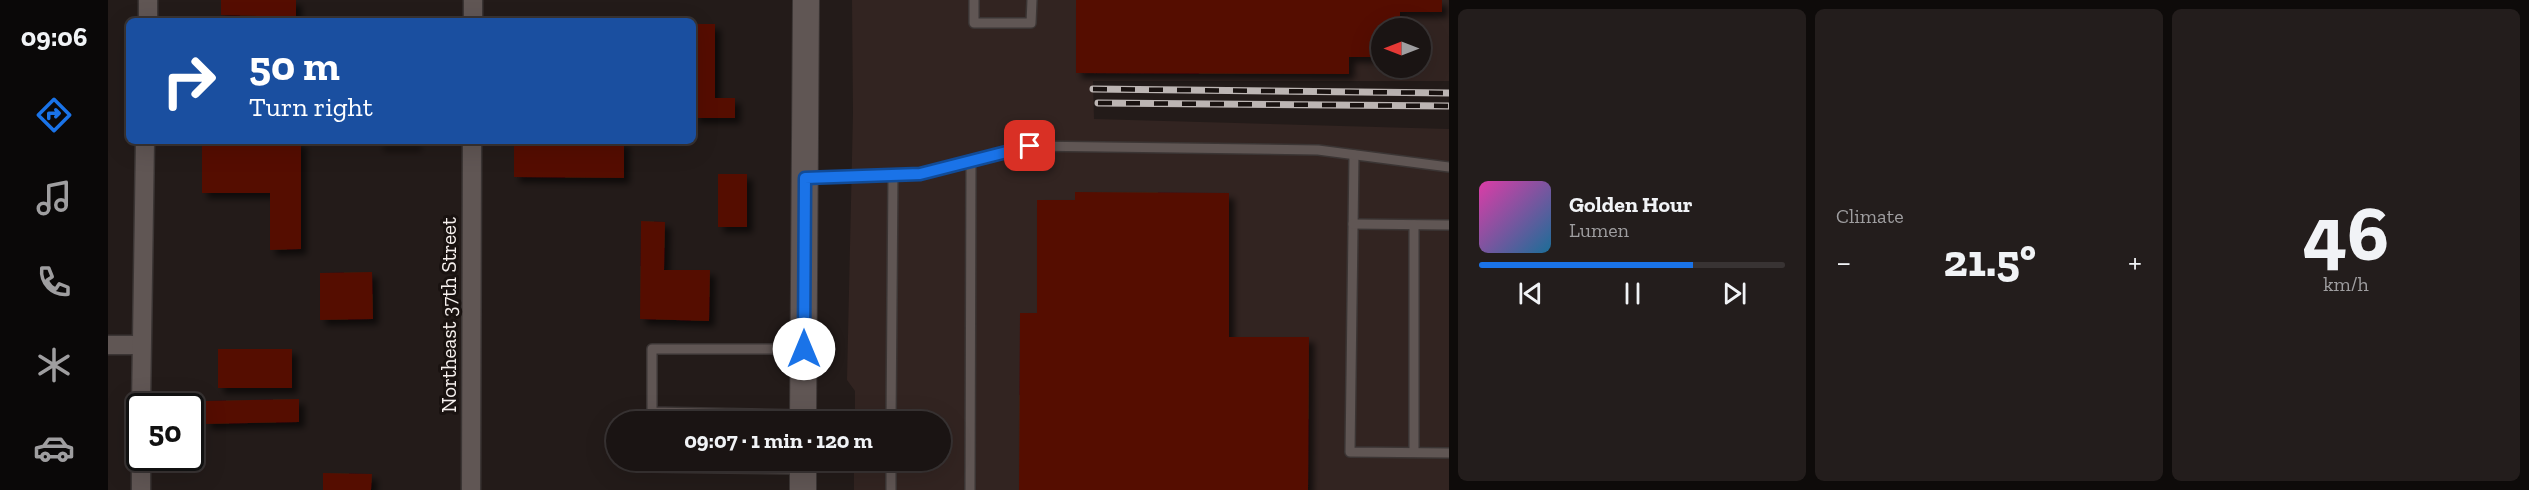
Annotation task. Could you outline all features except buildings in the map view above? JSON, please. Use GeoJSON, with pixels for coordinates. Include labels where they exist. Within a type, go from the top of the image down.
{"type":"FeatureCollection","features":[{"type":"Feature","properties":{"kind":"main road"},"geometry":{"type":"LineString","coordinates":[[803,411],[806,0]]}},
{"type":"Feature","properties":{"kind":"street"},"geometry":{"type":"LineString","coordinates":[[148,0],[148,18]]}},
{"type":"Feature","properties":{"kind":"street"},"geometry":{"type":"LineString","coordinates":[[473,0],[473,18]]}},
{"type":"Feature","properties":{"kind":"street"},"geometry":{"type":"LineString","coordinates":[[141,393],[145,144]]}},
{"type":"Feature","properties":{"kind":"street","name":"Northeast 37th Street"},"geometry":{"type":"LineString","coordinates":[[471,490],[472,144]]}},
{"type":"Feature","properties":{"kind":"street"},"geometry":{"type":"LineString","coordinates":[[108,345],[141,345]]}},
{"type":"Feature","properties":{"kind":"street"},"geometry":{"type":"LineString","coordinates":[[141,471],[141,490]]}},
{"type":"Feature","properties":{"kind":"lane"},"geometry":{"type":"LineString","coordinates":[[974,0],[974,23],[1031,23],[1032,0]]}},
{"type":"Feature","properties":{"kind":"lane"},"geometry":{"type":"LineString","coordinates":[[805,178],[920,174],[1030,146],[1318,150],[1449,167]]}},
{"type":"Feature","properties":{"kind":"lane"},"geometry":{"type":"LineString","coordinates":[[1354,155],[1350,452],[1449,453]]}},
{"type":"Feature","properties":{"kind":"lane"},"geometry":{"type":"LineString","coordinates":[[970,162],[970,490]]}},
{"type":"Feature","properties":{"kind":"lane"},"geometry":{"type":"LineString","coordinates":[[891,411],[893,174]]}},
{"type":"Feature","properties":{"kind":"lane"},"geometry":{"type":"LineString","coordinates":[[1353,224],[1449,225]]}},
{"type":"Feature","properties":{"kind":"lane"},"geometry":{"type":"LineString","coordinates":[[1414,225],[1414,452]]}},
{"type":"Feature","properties":{"kind":"lane"},"geometry":{"type":"LineString","coordinates":[[652,411],[652,349],[804,349]]}},
{"type":"Feature","properties":{"kind":"lane"},"geometry":{"type":"LineString","coordinates":[[752,471],[803,473]]}},
{"type":"Feature","properties":{"kind":"lane"},"geometry":{"type":"LineString","coordinates":[[891,471],[891,490]]}},
{"type":"Feature","properties":{"kind":"shaded area"},"geometry":{"type":"Polygon","coordinates":[[[852,0],[1449,0],[1449,81],[1093,81],[1094,119],[1449,129],[1449,490],[854,490],[854,471],[951,471],[951,411],[855,411],[855,391],[847,380],[853,113],[852,0]]]}},
{"type":"Feature","properties":{"kind":"railway"},"geometry":{"type":"LineString","coordinates":[[1093,89],[1449,93]]}},
{"type":"Feature","properties":{"kind":"railway"},"geometry":{"type":"LineString","coordinates":[[1098,103],[1449,106]]}},
{"type":"Feature","properties":{"kind":"route"},"geometry":{"type":"LineString","coordinates":[[804,349],[805,178],[920,174],[1030,146]]}}]}
